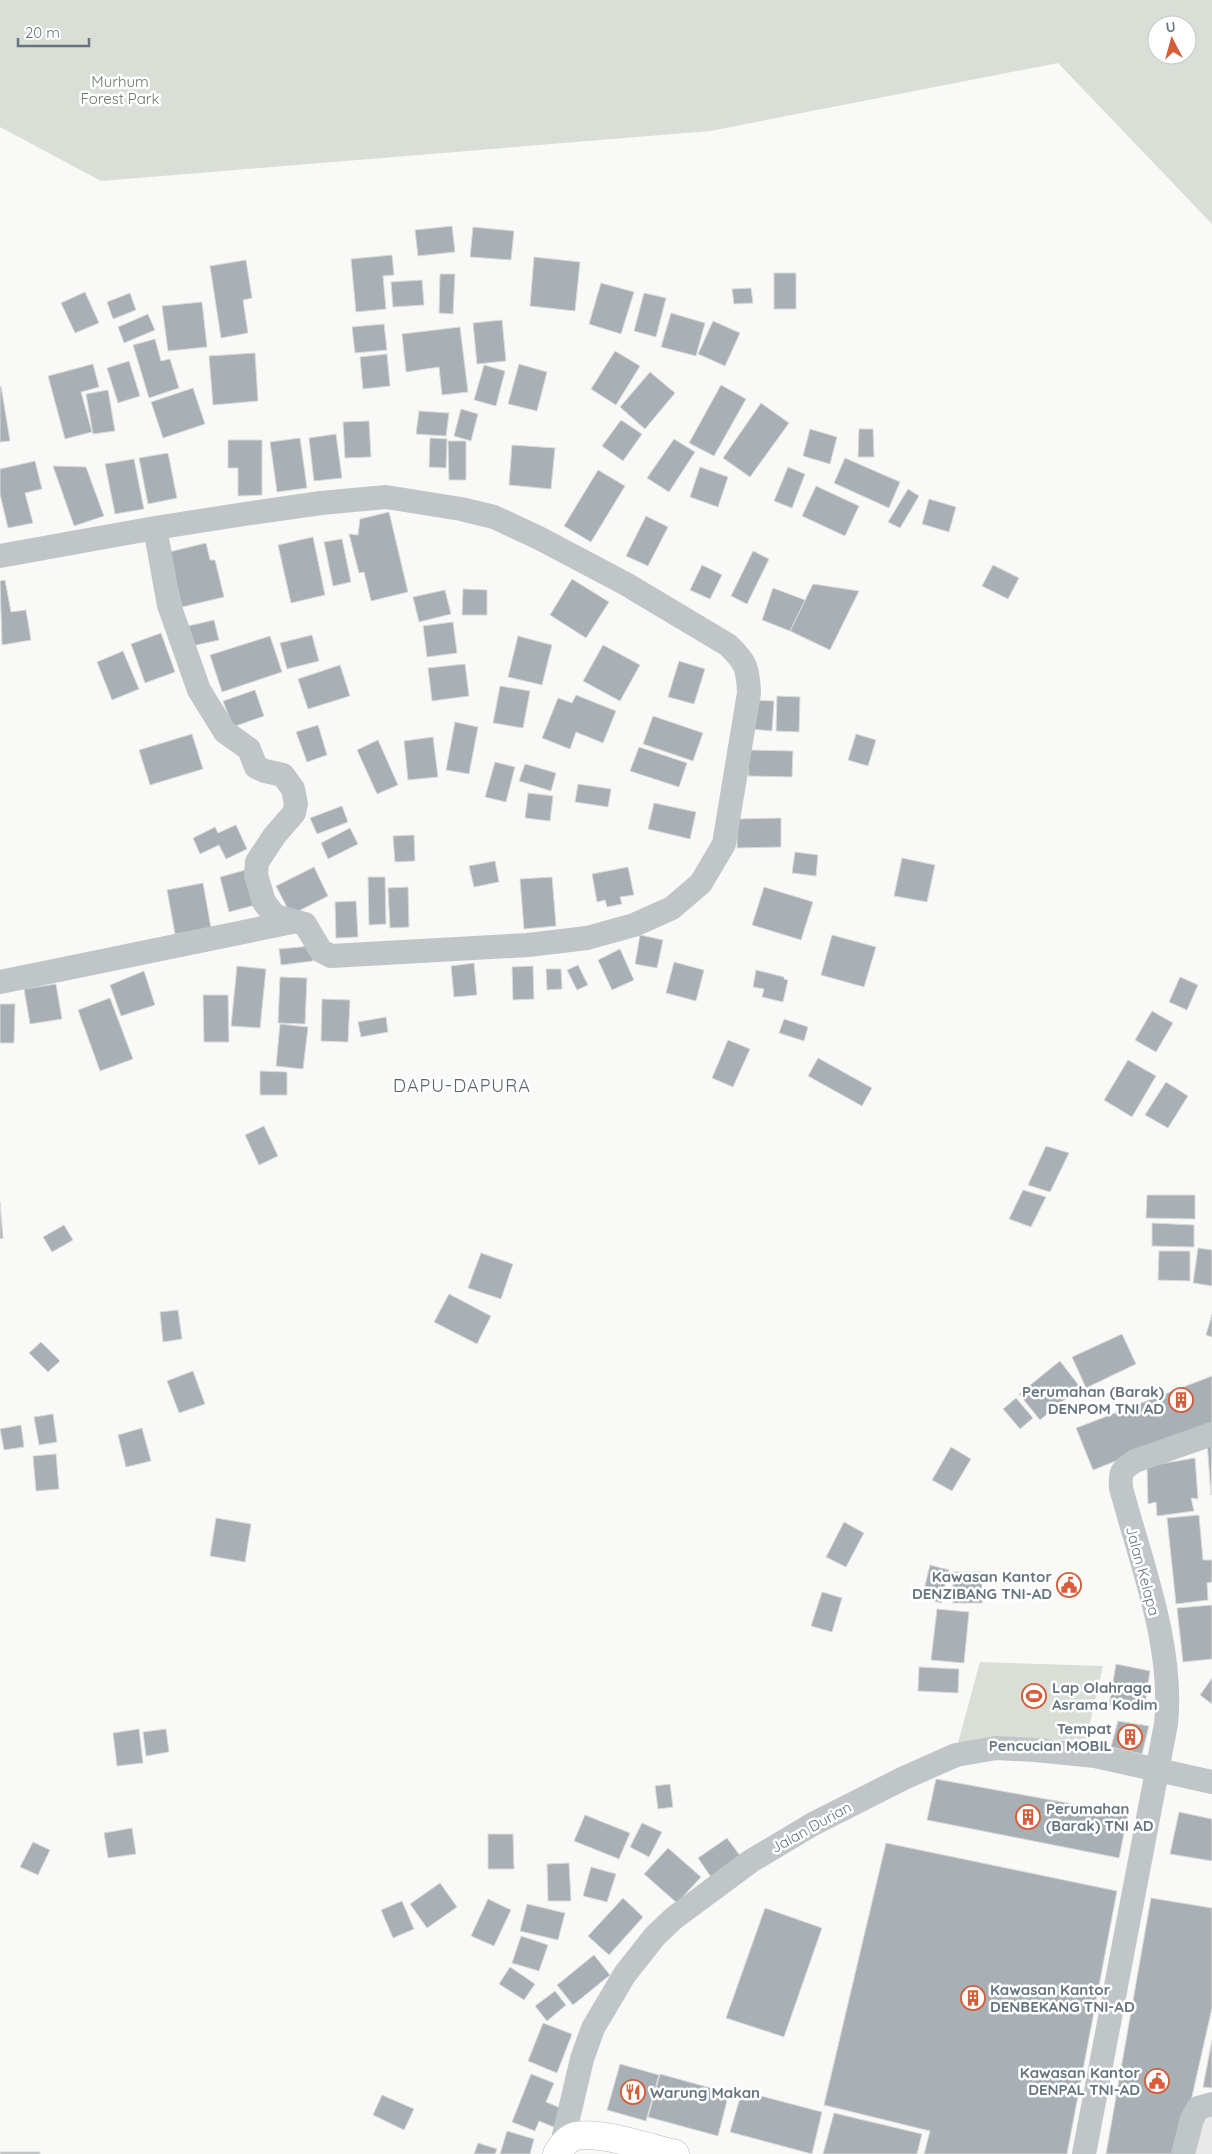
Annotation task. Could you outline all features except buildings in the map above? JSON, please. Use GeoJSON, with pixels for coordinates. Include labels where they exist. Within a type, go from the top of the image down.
{"type":"FeatureCollection","features":[{"type":"Feature","properties":{"kind":"main road"},"geometry":{"type":"LineString","coordinates":[[560,2149],[574,2136],[592,2136],[675,2154]]}},
{"type":"Feature","properties":{"kind":"street"},"geometry":{"type":"LineString","coordinates":[[0,556],[155,528],[321,503],[386,498],[461,509],[494,517],[539,538],[626,584],[728,645],[742,658],[748,670],[749,693],[724,844],[701,882],[672,908],[634,925],[587,938],[528,945],[331,956],[321,951],[305,924],[275,916],[269,910],[256,879],[255,869],[257,862],[274,835],[294,813],[296,804],[293,789],[282,775],[256,767],[249,749],[225,732],[208,708],[199,690],[170,605],[155,528]]}},
{"type":"Feature","properties":{"kind":"street"},"geometry":{"type":"LineString","coordinates":[[0,982],[292,922]]}},
{"type":"Feature","properties":{"kind":"street","name":"Jalan Kelapa"},"geometry":{"type":"LineString","coordinates":[[1157,1768],[1167,1708],[1167,1675],[1154,1608],[1121,1488],[1120,1476],[1124,1468],[1135,1460],[1212,1434]]}},
{"type":"Feature","properties":{"kind":"street","name":"Jalan Durian"},"geometry":{"type":"LineString","coordinates":[[560,2149],[582,2059],[593,2028],[625,1974],[655,1936],[674,1918],[751,1861],[813,1824],[904,1778],[956,1756],[996,1748],[1095,1756],[1157,1768],[1212,1782]]}},
{"type":"Feature","properties":{"kind":"street"},"geometry":{"type":"LineString","coordinates":[[1084,2154],[1157,1768]]}},
{"type":"Feature","properties":{"kind":"street"},"geometry":{"type":"LineString","coordinates":[[1183,2154],[1192,2119],[1198,2108],[1212,2104]]}},
{"type":"Feature","properties":{"kind":"shaded area"},"geometry":{"type":"Polygon","coordinates":[[[1202,2112],[1212,2114],[1212,2154],[1192,2154],[1202,2112]]]}},
{"type":"Feature","properties":{"kind":"green space","name":"Murhum Forest Park"},"geometry":{"type":"Polygon","coordinates":[[[0,0],[1212,0],[1212,224],[1058,63],[710,131],[101,181],[0,127],[0,0]]]}},
{"type":"Feature","properties":{"kind":"green space","name":"Lap Olahraga Asrama Kodim"},"geometry":{"type":"Polygon","coordinates":[[[980,1662],[1103,1666],[1086,1741],[1048,1739],[958,1743],[980,1662]]]}},
{"type":"Feature","properties":{"kind":"place","name":"Perumahan (Barak) DENPOM TNI AD"},"geometry":{"type":"Point","coordinates":[1181,1400]}},
{"type":"Feature","properties":{"kind":"place","name":"Kawasan Kantor DENZIBANG TNI-AD"},"geometry":{"type":"Point","coordinates":[1069,1585]}},
{"type":"Feature","properties":{"kind":"place","name":"Lap Olahraga Asrama Kodim"},"geometry":{"type":"Point","coordinates":[1034,1696]}},
{"type":"Feature","properties":{"kind":"place","name":"Tempat Pencucian MOBIL"},"geometry":{"type":"Point","coordinates":[1130,1737]}},
{"type":"Feature","properties":{"kind":"place","name":"Perumahan (Barak) TNI AD"},"geometry":{"type":"Point","coordinates":[1028,1817]}},
{"type":"Feature","properties":{"kind":"place","name":"Kawasan Kantor DENBEKANG TNI-AD"},"geometry":{"type":"Point","coordinates":[973,1998]}},
{"type":"Feature","properties":{"kind":"place","name":"Kawasan Kantor DENPAL TNI-AD"},"geometry":{"type":"Point","coordinates":[1157,2081]}},
{"type":"Feature","properties":{"kind":"place","name":"Warung Makan"},"geometry":{"type":"Point","coordinates":[633,2092]}},
{"type":"Feature","properties":{"kind":"district","name":"DAPU-DAPURA"},"geometry":{"type":"Point","coordinates":[462,1085]}}]}
